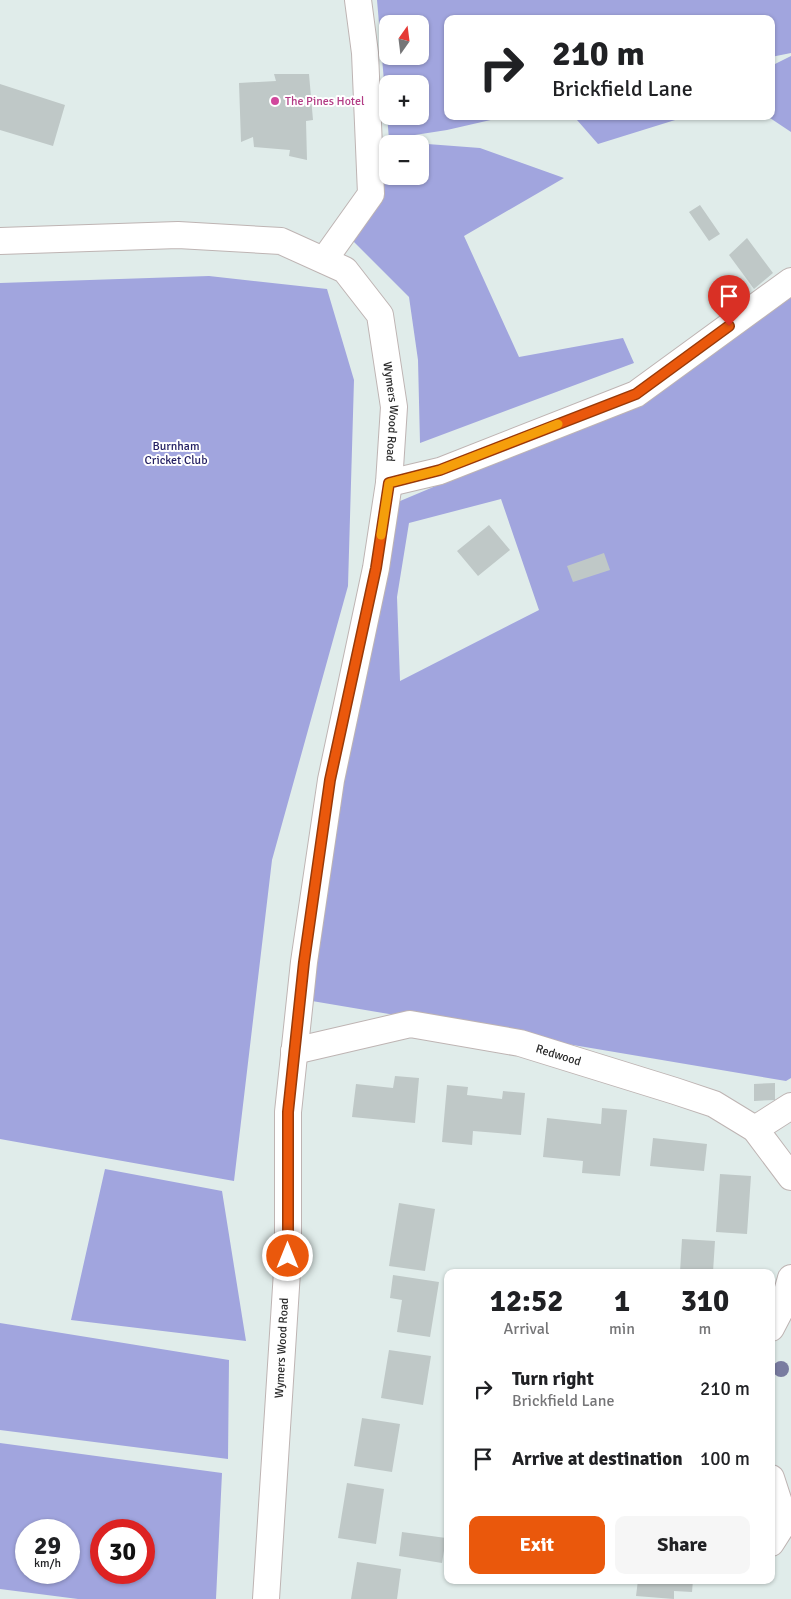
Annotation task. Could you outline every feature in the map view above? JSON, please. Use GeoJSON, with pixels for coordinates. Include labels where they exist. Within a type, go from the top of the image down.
{"type":"FeatureCollection","features":[{"type":"Feature","properties":{"kind":"street"},"geometry":{"type":"LineString","coordinates":[[324,260],[372,194],[365,53],[358,0]]}},
{"type":"Feature","properties":{"kind":"street","name":"Wymers Wood Road"},"geometry":{"type":"LineString","coordinates":[[0,241],[178,235],[281,241],[345,270],[380,315],[394,407],[389,483],[376,568],[330,780],[304,962],[294,1051],[288,1112],[288,1256],[266,1599]]}},
{"type":"Feature","properties":{"kind":"street"},"geometry":{"type":"LineString","coordinates":[[389,483],[440,470],[636,394],[791,281]]}},
{"type":"Feature","properties":{"kind":"street","name":"Redwood"},"geometry":{"type":"LineString","coordinates":[[294,1051],[410,1024],[529,1046],[714,1104],[755,1129],[791,1177]]}},
{"type":"Feature","properties":{"kind":"street"},"geometry":{"type":"LineString","coordinates":[[755,1129],[791,1106]]}},
{"type":"Feature","properties":{"kind":"street"},"geometry":{"type":"LineString","coordinates":[[775,1320],[784,1303],[791,1278]]}},
{"type":"Feature","properties":{"kind":"street"},"geometry":{"type":"LineString","coordinates":[[775,1490],[785,1521],[775,1537]]}},
{"type":"Feature","properties":{"kind":"green space"},"geometry":{"type":"Polygon","coordinates":[[[377,0],[791,0],[791,53],[775,56],[775,15],[444,15],[444,120],[491,120],[415,135],[389,135],[388,125],[429,125],[429,75],[383,75],[383,65],[429,65],[429,15],[379,15],[379,23],[377,0]]]}},
{"type":"Feature","properties":{"kind":"green space"},"geometry":{"type":"Polygon","coordinates":[[[791,56],[791,132],[773,120],[775,120],[775,64],[791,56]]]}},
{"type":"Feature","properties":{"kind":"green space"},"geometry":{"type":"Polygon","coordinates":[[[577,120],[675,120],[598,144],[577,120]]]}},
{"type":"Feature","properties":{"kind":"green space"},"geometry":{"type":"Polygon","coordinates":[[[429,144],[480,148],[564,178],[464,236],[519,357],[623,338],[634,363],[420,443],[418,360],[409,297],[343,231],[379,175],[379,185],[429,185],[429,144]]]}},
{"type":"Feature","properties":{"kind":"green space","name":"Burnham Cricket Club"},"geometry":{"type":"Polygon","coordinates":[[[209,276],[327,289],[354,380],[348,586],[272,860],[234,1181],[0,1139],[0,283],[209,276]]]}},
{"type":"Feature","properties":{"kind":"green space"},"geometry":{"type":"Polygon","coordinates":[[[791,291],[791,1078],[786,1081],[312,1001],[343,781],[393,504],[643,399],[791,291]],[[501,499],[409,523],[397,597],[400,681],[539,610],[501,499]]]}},
{"type":"Feature","properties":{"kind":"green space"},"geometry":{"type":"Polygon","coordinates":[[[105,1169],[222,1191],[246,1341],[71,1320],[105,1169]]]}},
{"type":"Feature","properties":{"kind":"green space"},"geometry":{"type":"Polygon","coordinates":[[[0,1323],[229,1360],[228,1459],[0,1430],[0,1323]]]}},
{"type":"Feature","properties":{"kind":"green space"},"geometry":{"type":"Polygon","coordinates":[[[0,1443],[222,1473],[216,1599],[78,1599],[0,1589],[0,1443]]]}},
{"type":"Feature","properties":{"kind":"building","name":"The Pines Hotel"},"geometry":{"type":"Polygon","coordinates":[[[274,74],[309,74],[313,120],[306,121],[307,160],[289,156],[290,150],[254,147],[253,137],[241,142],[239,83],[276,81],[274,74]]]}},
{"type":"Feature","properties":{"kind":"building"},"geometry":{"type":"Polygon","coordinates":[[[0,84],[65,105],[53,146],[0,130],[0,84]]]}},
{"type":"Feature","properties":{"kind":"building"},"geometry":{"type":"Polygon","coordinates":[[[700,205],[720,234],[709,241],[689,212],[700,205]]]}},
{"type":"Feature","properties":{"kind":"building"},"geometry":{"type":"Polygon","coordinates":[[[747,238],[773,273],[754,289],[729,255],[747,238]]]}},
{"type":"Feature","properties":{"kind":"building"},"geometry":{"type":"Polygon","coordinates":[[[489,525],[510,550],[478,576],[457,551],[489,525]]]}},
{"type":"Feature","properties":{"kind":"building"},"geometry":{"type":"Polygon","coordinates":[[[604,553],[610,570],[573,582],[567,566],[604,553]]]}},
{"type":"Feature","properties":{"kind":"building"},"geometry":{"type":"Polygon","coordinates":[[[395,1076],[419,1078],[415,1123],[352,1117],[356,1084],[393,1088],[395,1076]]]}},
{"type":"Feature","properties":{"kind":"building"},"geometry":{"type":"Polygon","coordinates":[[[775,1083],[775,1100],[754,1101],[754,1084],[775,1083]]]}},
{"type":"Feature","properties":{"kind":"building"},"geometry":{"type":"Polygon","coordinates":[[[447,1085],[468,1087],[467,1095],[502,1099],[503,1091],[525,1093],[521,1135],[473,1131],[472,1145],[442,1142],[447,1085]]]}},
{"type":"Feature","properties":{"kind":"building"},"geometry":{"type":"Polygon","coordinates":[[[602,1108],[627,1110],[620,1176],[582,1173],[583,1161],[543,1157],[547,1118],[601,1124],[602,1108]]]}},
{"type":"Feature","properties":{"kind":"building"},"geometry":{"type":"Polygon","coordinates":[[[653,1138],[707,1144],[704,1171],[650,1166],[653,1138]]]}},
{"type":"Feature","properties":{"kind":"building"},"geometry":{"type":"Polygon","coordinates":[[[720,1174],[751,1176],[747,1234],[716,1232],[720,1174]]]}},
{"type":"Feature","properties":{"kind":"building"},"geometry":{"type":"Polygon","coordinates":[[[399,1203],[435,1209],[425,1271],[389,1266],[399,1203]]]}},
{"type":"Feature","properties":{"kind":"building"},"geometry":{"type":"Polygon","coordinates":[[[682,1239],[715,1241],[713,1269],[680,1269],[682,1239]]]}},
{"type":"Feature","properties":{"kind":"building"},"geometry":{"type":"Polygon","coordinates":[[[393,1275],[439,1282],[430,1337],[397,1332],[402,1300],[390,1298],[393,1275]]]}},
{"type":"Feature","properties":{"kind":"building"},"geometry":{"type":"Polygon","coordinates":[[[389,1350],[431,1356],[423,1405],[381,1398],[389,1350]]]}},
{"type":"Feature","properties":{"kind":"building"},"geometry":{"type":"Polygon","coordinates":[[[362,1418],[400,1424],[392,1472],[354,1466],[362,1418]]]}},
{"type":"Feature","properties":{"kind":"building"},"geometry":{"type":"Polygon","coordinates":[[[347,1483],[384,1489],[376,1544],[338,1538],[347,1483]]]}},
{"type":"Feature","properties":{"kind":"building"},"geometry":{"type":"Polygon","coordinates":[[[402,1532],[444,1538],[442,1563],[399,1556],[402,1532]]]}},
{"type":"Feature","properties":{"kind":"building"},"geometry":{"type":"Polygon","coordinates":[[[357,1562],[401,1569],[397,1599],[351,1599],[357,1562]]]}},
{"type":"Feature","properties":{"kind":"building"},"geometry":{"type":"Polygon","coordinates":[[[638,1584],[693,1584],[692,1592],[674,1591],[674,1599],[636,1596],[638,1584]]]}},
{"type":"Feature","properties":{"kind":"slow traffic"},"geometry":{"type":"LineString","coordinates":[[381,535],[389,483],[440,470],[558,424]]}},
{"type":"Feature","properties":{"kind":"place","name":"The Pines Hotel"},"geometry":{"type":"Point","coordinates":[275,101]}},
{"type":"Feature","properties":{"kind":"route"},"geometry":{"type":"LineString","coordinates":[[288,1256],[288,1112],[304,962],[330,780],[376,568],[389,483],[440,470],[636,394],[729,326]]}}]}
